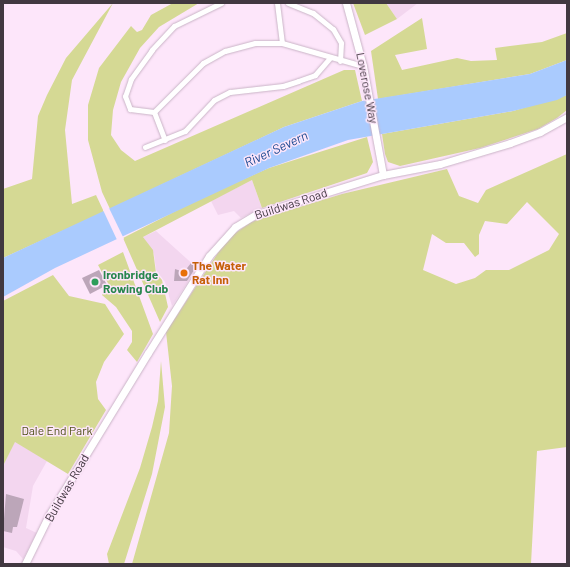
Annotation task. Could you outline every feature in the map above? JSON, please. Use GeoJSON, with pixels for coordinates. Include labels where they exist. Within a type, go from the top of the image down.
{"type":"FeatureCollection","features":[{"type":"Feature","properties":{"kind":"street"},"geometry":{"type":"LineString","coordinates":[[154,112],[130,109],[124,96],[131,79],[152,50],[174,26],[222,3]]}},
{"type":"Feature","properties":{"kind":"street"},"geometry":{"type":"LineString","coordinates":[[278,3],[282,43]]}},
{"type":"Feature","properties":{"kind":"street"},"geometry":{"type":"LineString","coordinates":[[288,3],[313,13],[333,29],[341,43],[340,61]]}},
{"type":"Feature","properties":{"kind":"street","name":"Loverose Way"},"geometry":{"type":"LineString","coordinates":[[346,3],[363,66],[383,175]]}},
{"type":"Feature","properties":{"kind":"street"},"geometry":{"type":"LineString","coordinates":[[154,112],[203,63],[225,51],[255,43],[282,43],[340,61],[363,66]]}},
{"type":"Feature","properties":{"kind":"street"},"geometry":{"type":"LineString","coordinates":[[145,147],[185,131],[214,100],[230,92],[283,86],[298,81],[315,75],[330,58]]}},
{"type":"Feature","properties":{"kind":"street"},"geometry":{"type":"LineString","coordinates":[[154,112],[165,140]]}},
{"type":"Feature","properties":{"kind":"street","name":"Buildwas Road"},"geometry":{"type":"LineString","coordinates":[[25,564],[50,515],[107,419],[209,256],[227,234],[257,214],[383,175],[440,164],[510,143],[540,132],[567,116]]}},
{"type":"Feature","properties":{"kind":"shaded area"},"geometry":{"type":"Polygon","coordinates":[[[386,3],[418,3],[397,19],[386,3]]]}},
{"type":"Feature","properties":{"kind":"shaded area"},"geometry":{"type":"Polygon","coordinates":[[[252,180],[262,208],[241,218],[234,211],[218,215],[211,201],[252,180]]]}},
{"type":"Feature","properties":{"kind":"shaded area"},"geometry":{"type":"Polygon","coordinates":[[[156,231],[197,268],[172,306],[165,282],[156,270],[154,254],[143,237],[156,231]]]}},
{"type":"Feature","properties":{"kind":"shaded area"},"geometry":{"type":"Polygon","coordinates":[[[15,441],[47,461],[33,486],[26,528],[37,533],[23,559],[16,551],[3,547],[3,466],[15,441]]]}},
{"type":"Feature","properties":{"kind":"green space"},"geometry":{"type":"Polygon","coordinates":[[[113,3],[72,80],[65,130],[72,204],[96,195],[104,212],[3,258],[3,189],[32,179],[38,116],[47,95],[66,58],[113,3]]]}},
{"type":"Feature","properties":{"kind":"green space"},"geometry":{"type":"Polygon","coordinates":[[[173,3],[199,3],[159,27],[140,48],[121,82],[113,110],[111,135],[121,150],[135,161],[344,70],[355,70],[362,101],[284,127],[110,209],[102,192],[88,140],[88,105],[99,68],[131,26],[137,32],[142,30],[151,15],[173,3]]]}},
{"type":"Feature","properties":{"kind":"green space"},"geometry":{"type":"Polygon","coordinates":[[[353,3],[386,3],[397,19],[365,35],[353,3]]]}},
{"type":"Feature","properties":{"kind":"green space"},"geometry":{"type":"Polygon","coordinates":[[[422,18],[427,49],[395,55],[402,70],[457,58],[471,61],[497,60],[495,48],[542,42],[567,33],[567,60],[530,74],[378,99],[371,51],[422,18]]]}},
{"type":"Feature","properties":{"kind":"green space"},"geometry":{"type":"Polygon","coordinates":[[[567,95],[567,110],[557,118],[538,129],[480,148],[400,166],[388,162],[385,154],[382,134],[513,111],[567,95]]]}},
{"type":"Feature","properties":{"kind":"green space"},"geometry":{"type":"Polygon","coordinates":[[[367,137],[373,162],[367,173],[262,208],[252,180],[143,237],[153,250],[156,273],[162,280],[168,307],[160,322],[123,238],[203,197],[269,168],[367,137]]]}},
{"type":"Feature","properties":{"kind":"green space"},"geometry":{"type":"Polygon","coordinates":[[[567,154],[567,447],[537,451],[531,564],[132,564],[169,433],[172,386],[166,332],[227,239],[251,222],[342,194],[447,169],[459,196],[478,203],[486,190],[567,154]],[[527,202],[507,224],[485,221],[479,235],[479,254],[475,257],[464,243],[446,243],[432,234],[423,270],[456,284],[475,278],[486,270],[509,270],[549,250],[559,234],[527,202]]]}},
{"type":"Feature","properties":{"kind":"green space"},"geometry":{"type":"Polygon","coordinates":[[[123,252],[153,334],[137,362],[127,350],[132,342],[132,331],[116,307],[102,295],[109,285],[98,265],[123,252]]]}},
{"type":"Feature","properties":{"kind":"green space","name":"Dale End Park"},"geometry":{"type":"Polygon","coordinates":[[[53,275],[69,296],[105,304],[124,334],[104,362],[96,382],[98,399],[106,410],[68,474],[15,442],[3,466],[3,301],[53,275]]]}},
{"type":"Feature","properties":{"kind":"green space"},"geometry":{"type":"Polygon","coordinates":[[[161,361],[165,407],[152,474],[124,564],[109,564],[107,554],[140,468],[152,427],[158,401],[161,361]]]}},
{"type":"Feature","properties":{"kind":"water","name":"River Severn"},"geometry":{"type":"Polygon","coordinates":[[[567,60],[567,95],[557,100],[513,111],[348,140],[269,168],[55,268],[3,297],[3,258],[284,127],[362,101],[530,74],[567,60]]]}},
{"type":"Feature","properties":{"kind":"pier"},"geometry":{"type":"Polygon","coordinates":[[[109,208],[124,239],[118,242],[103,210],[109,208]]]}},
{"type":"Feature","properties":{"kind":"building","name":"The Water Rat Inn"},"geometry":{"type":"Polygon","coordinates":[[[191,263],[196,267],[187,281],[174,281],[175,269],[184,272],[191,263]]]}},
{"type":"Feature","properties":{"kind":"building","name":"Ironbridge Rowing Club"},"geometry":{"type":"Polygon","coordinates":[[[99,270],[107,285],[90,294],[82,278],[99,270]]]}},
{"type":"Feature","properties":{"kind":"building"},"geometry":{"type":"Polygon","coordinates":[[[6,494],[24,499],[17,527],[13,527],[12,533],[3,531],[6,494]]]}},
{"type":"Feature","properties":{"kind":"place","name":"The Water Rat Inn"},"geometry":{"type":"Point","coordinates":[184,273]}},
{"type":"Feature","properties":{"kind":"place","name":"Ironbridge Rowing Club"},"geometry":{"type":"Point","coordinates":[95,282]}}]}
